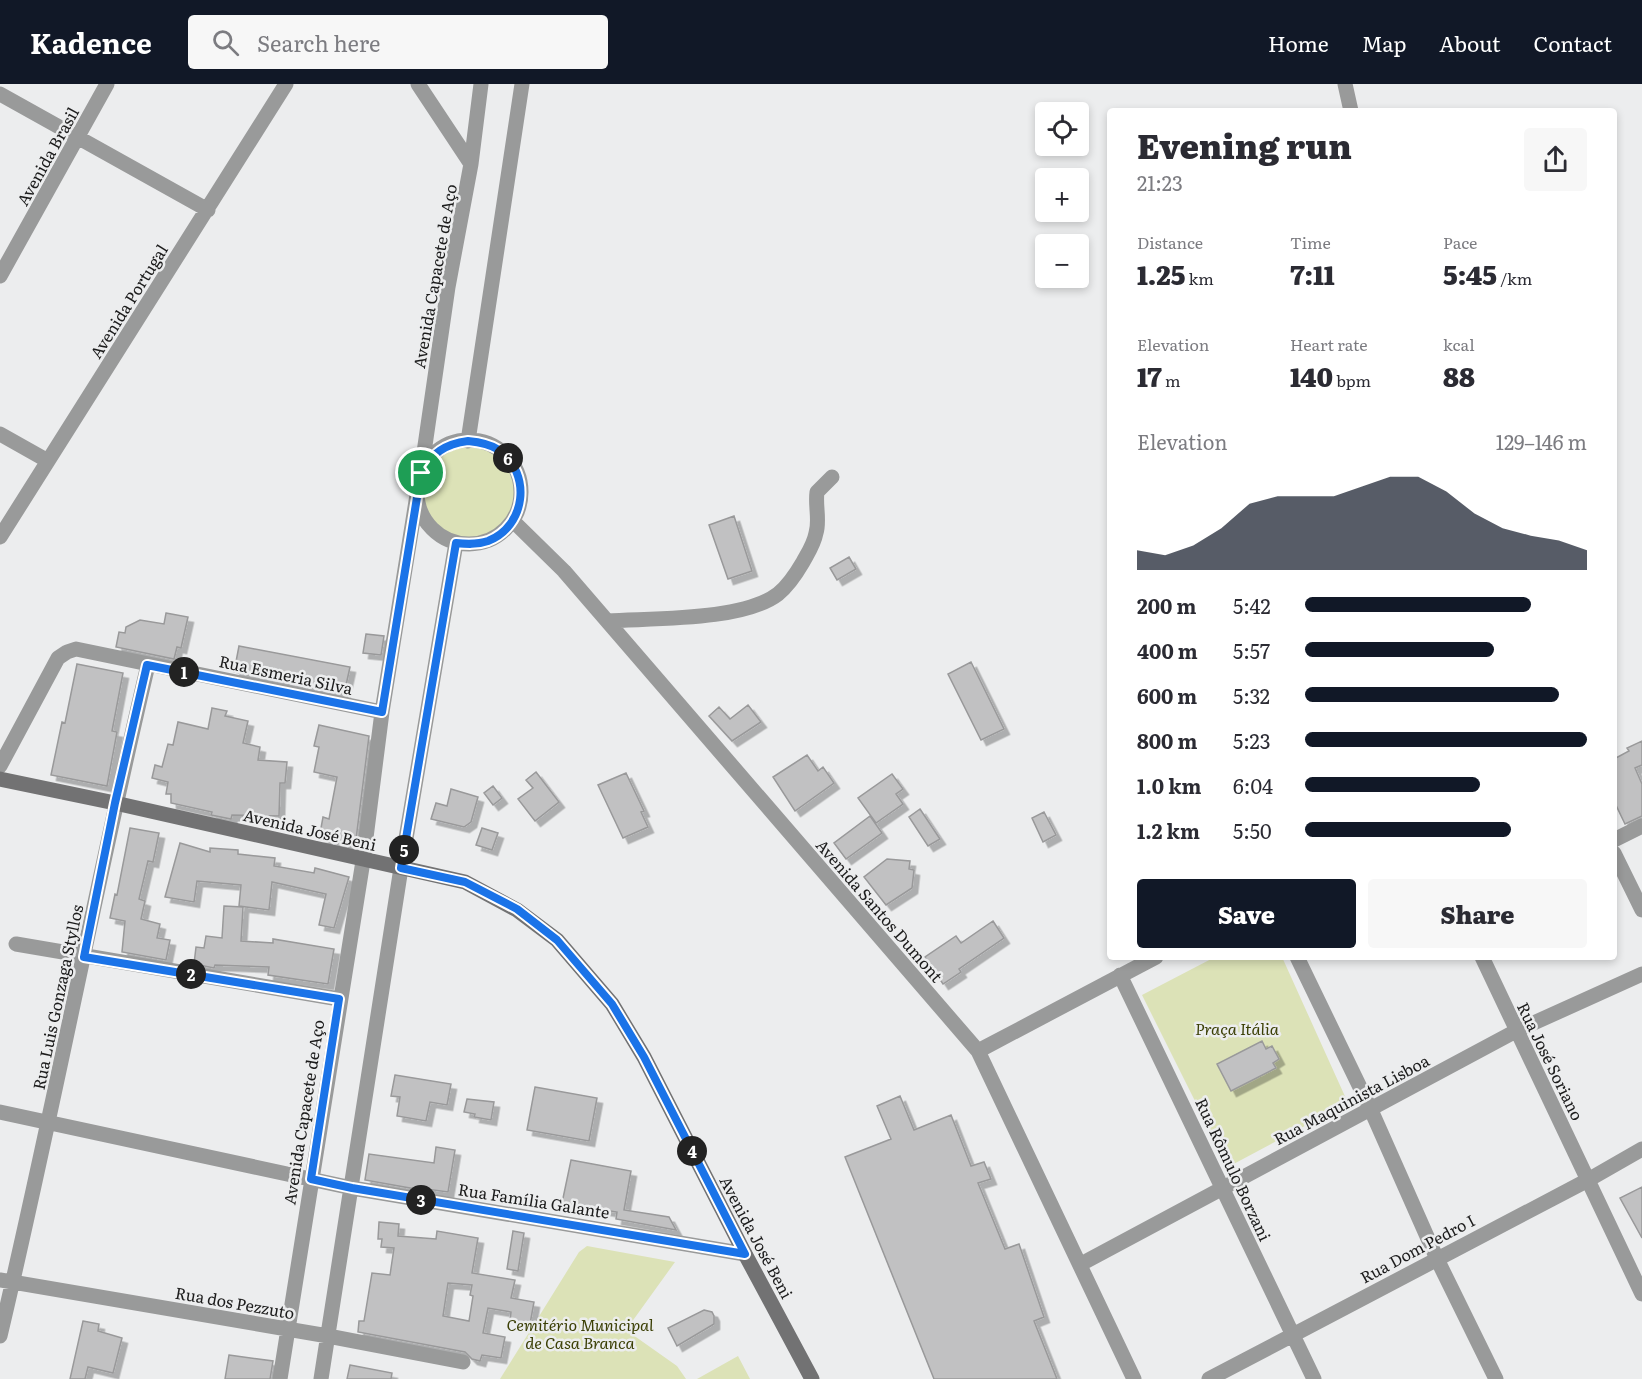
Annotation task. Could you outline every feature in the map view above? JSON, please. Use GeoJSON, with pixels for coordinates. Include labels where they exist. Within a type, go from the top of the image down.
{"type":"FeatureCollection","features":[{"type":"Feature","properties":{"kind":"main road","name":"Avenida José Beni"},"geometry":{"type":"LineString","coordinates":[[0,780],[115,803],[363,861],[465,882],[517,909],[557,940],[612,1004],[644,1057],[812,1379]]}},
{"type":"Feature","properties":{"kind":"street","name":"Avenida Brasil"},"geometry":{"type":"LineString","coordinates":[[0,276],[107,84]]}},
{"type":"Feature","properties":{"kind":"street","name":"Avenida Portugal"},"geometry":{"type":"LineString","coordinates":[[0,537],[286,84]]}},
{"type":"Feature","properties":{"kind":"street"},"geometry":{"type":"LineString","coordinates":[[418,84],[471,164]]}},
{"type":"Feature","properties":{"kind":"street","name":"Avenida Capacete de Aço"},"geometry":{"type":"LineString","coordinates":[[421,473],[448,286],[471,164],[482,84]]}},
{"type":"Feature","properties":{"kind":"street"},"geometry":{"type":"LineString","coordinates":[[468,441],[522,84]]}},
{"type":"Feature","properties":{"kind":"street"},"geometry":{"type":"LineString","coordinates":[[1345,84],[1350,108]]}},
{"type":"Feature","properties":{"kind":"street"},"geometry":{"type":"LineString","coordinates":[[0,94],[207,210]]}},
{"type":"Feature","properties":{"kind":"street"},"geometry":{"type":"LineString","coordinates":[[0,434],[48,461]]}},
{"type":"Feature","properties":{"kind":"street"},"geometry":{"type":"LineString","coordinates":[[468,441],[483,443],[498,449],[510,460],[518,474],[521,490],[520,506],[513,521],[502,533],[488,541],[472,544],[456,543],[441,536],[428,525],[420,511],[417,495],[421,473],[428,460],[453,443],[468,441]]}},
{"type":"Feature","properties":{"kind":"street"},"geometry":{"type":"LineString","coordinates":[[608,621],[739,611],[778,594],[795,576],[811,547],[818,524],[817,492],[832,477]]}},
{"type":"Feature","properties":{"kind":"street","name":"Avenida Capacete de Aço"},"geometry":{"type":"LineString","coordinates":[[280,1379],[339,999],[363,861],[382,712],[417,495]]}},
{"type":"Feature","properties":{"kind":"street","name":"Avenida Santos Dumont"},"geometry":{"type":"LineString","coordinates":[[513,521],[564,571],[608,621],[978,1051],[1134,1379]]}},
{"type":"Feature","properties":{"kind":"street"},"geometry":{"type":"LineString","coordinates":[[321,1379],[401,868],[456,543]]}},
{"type":"Feature","properties":{"kind":"street","name":"Rua Esmeria Silva"},"geometry":{"type":"LineString","coordinates":[[0,766],[58,658],[76,649],[382,712]]}},
{"type":"Feature","properties":{"kind":"street","name":"Rua Luis Gonzaga Styllos"},"geometry":{"type":"LineString","coordinates":[[0,1336],[6,1281],[49,1121],[115,803],[147,665]]}},
{"type":"Feature","properties":{"kind":"street"},"geometry":{"type":"LineString","coordinates":[[1617,838],[1642,826]]}},
{"type":"Feature","properties":{"kind":"street"},"geometry":{"type":"LineString","coordinates":[[1617,859],[1642,909]]}},
{"type":"Feature","properties":{"kind":"street"},"geometry":{"type":"LineString","coordinates":[[16,944],[339,999]]}},
{"type":"Feature","properties":{"kind":"street"},"geometry":{"type":"LineString","coordinates":[[978,1051],[1150,960]]}},
{"type":"Feature","properties":{"kind":"street"},"geometry":{"type":"LineString","coordinates":[[1298,960],[1496,1379]]}},
{"type":"Feature","properties":{"kind":"street","name":"Rua José Soriano"},"geometry":{"type":"LineString","coordinates":[[1483,960],[1642,1294]]}},
{"type":"Feature","properties":{"kind":"street","name":"Rua Maquinista Lisboa"},"geometry":{"type":"LineString","coordinates":[[1081,1264],[1516,1031],[1642,974]]}},
{"type":"Feature","properties":{"kind":"street","name":"Rua Rômulo Borzani"},"geometry":{"type":"LineString","coordinates":[[1120,975],[1314,1379]]}},
{"type":"Feature","properties":{"kind":"street","name":"Rua Família Galante"},"geometry":{"type":"LineString","coordinates":[[0,1112],[352,1188],[745,1254]]}},
{"type":"Feature","properties":{"kind":"street","name":"Rua Dom Pedro I"},"geometry":{"type":"LineString","coordinates":[[1209,1379],[1588,1180],[1642,1149]]}},
{"type":"Feature","properties":{"kind":"street","name":"Rua dos Pezzuto"},"geometry":{"type":"LineString","coordinates":[[6,1281],[328,1336],[463,1362]]}},
{"type":"Feature","properties":{"kind":"green space"},"geometry":{"type":"Polygon","coordinates":[[[469,447],[486,451],[501,461],[511,476],[515,493],[511,510],[501,525],[486,535],[469,539],[452,535],[437,525],[427,510],[423,493],[427,476],[437,461],[452,451],[469,447]]]}},
{"type":"Feature","properties":{"kind":"green space","name":"Praça Itália"},"geometry":{"type":"Polygon","coordinates":[[[1209,960],[1283,960],[1348,1103],[1228,1167],[1142,995],[1209,960]]]}},
{"type":"Feature","properties":{"kind":"green space","name":"Cemitério Municipal de Casa Branca"},"geometry":{"type":"Polygon","coordinates":[[[587,1246],[675,1262],[626,1330],[677,1366],[686,1379],[500,1379],[579,1252],[587,1246]]]}},
{"type":"Feature","properties":{"kind":"green space"},"geometry":{"type":"Polygon","coordinates":[[[738,1356],[750,1379],[697,1379],[738,1356]]]}},
{"type":"Feature","properties":{"kind":"building"},"geometry":{"type":"Polygon","coordinates":[[[734,516],[752,571],[728,579],[709,525],[734,516]]]}},
{"type":"Feature","properties":{"kind":"building"},"geometry":{"type":"Polygon","coordinates":[[[849,557],[856,569],[837,580],[830,568],[849,557]]]}},
{"type":"Feature","properties":{"kind":"building"},"geometry":{"type":"Polygon","coordinates":[[[166,613],[188,617],[181,648],[177,647],[174,659],[116,647],[119,632],[125,633],[126,627],[140,620],[164,624],[166,613]]]}},
{"type":"Feature","properties":{"kind":"building"},"geometry":{"type":"Polygon","coordinates":[[[366,634],[384,636],[381,655],[363,653],[366,634]]]}},
{"type":"Feature","properties":{"kind":"building"},"geometry":{"type":"Polygon","coordinates":[[[239,646],[350,667],[344,694],[234,672],[239,646]]]}},
{"type":"Feature","properties":{"kind":"building"},"geometry":{"type":"Polygon","coordinates":[[[971,662],[1004,729],[981,740],[948,674],[971,662]]]}},
{"type":"Feature","properties":{"kind":"building"},"geometry":{"type":"Polygon","coordinates":[[[77,664],[123,673],[112,731],[117,732],[107,786],[51,775],[77,664]]]}},
{"type":"Feature","properties":{"kind":"building"},"geometry":{"type":"Polygon","coordinates":[[[748,705],[761,722],[732,741],[709,716],[719,707],[730,719],[748,705]]]}},
{"type":"Feature","properties":{"kind":"building"},"geometry":{"type":"Polygon","coordinates":[[[212,708],[227,711],[225,716],[248,721],[243,743],[260,747],[258,760],[287,762],[285,783],[280,783],[279,816],[232,815],[231,819],[211,815],[212,812],[171,803],[171,794],[166,794],[168,782],[152,778],[155,765],[162,767],[168,744],[173,745],[178,722],[208,729],[212,708]]]}},
{"type":"Feature","properties":{"kind":"building"},"geometry":{"type":"Polygon","coordinates":[[[319,725],[369,736],[355,847],[319,839],[323,817],[329,819],[337,777],[314,772],[319,747],[314,746],[319,725]]]}},
{"type":"Feature","properties":{"kind":"building"},"geometry":{"type":"Polygon","coordinates":[[[1642,741],[1642,765],[1635,768],[1642,784],[1642,816],[1625,824],[1617,807],[1617,757],[1629,751],[1627,748],[1642,741]]]}},
{"type":"Feature","properties":{"kind":"building"},"geometry":{"type":"Polygon","coordinates":[[[807,755],[818,771],[823,767],[834,783],[795,811],[773,777],[807,755]]]}},
{"type":"Feature","properties":{"kind":"building"},"geometry":{"type":"Polygon","coordinates":[[[536,772],[559,802],[535,821],[518,799],[533,788],[526,780],[536,772]]]}},
{"type":"Feature","properties":{"kind":"building"},"geometry":{"type":"Polygon","coordinates":[[[626,773],[644,811],[641,812],[648,827],[623,838],[598,785],[626,773]]]}},
{"type":"Feature","properties":{"kind":"building"},"geometry":{"type":"Polygon","coordinates":[[[892,774],[903,789],[896,794],[903,804],[876,823],[858,798],[892,774]]]}},
{"type":"Feature","properties":{"kind":"building"},"geometry":{"type":"Polygon","coordinates":[[[493,786],[502,798],[493,805],[484,793],[493,786]]]}},
{"type":"Feature","properties":{"kind":"building"},"geometry":{"type":"Polygon","coordinates":[[[451,789],[478,797],[471,822],[464,827],[431,819],[436,803],[447,806],[451,789]]]}},
{"type":"Feature","properties":{"kind":"building"},"geometry":{"type":"Polygon","coordinates":[[[920,809],[940,839],[928,846],[909,817],[920,809]]]}},
{"type":"Feature","properties":{"kind":"building"},"geometry":{"type":"Polygon","coordinates":[[[1044,812],[1056,835],[1043,842],[1032,818],[1044,812]]]}},
{"type":"Feature","properties":{"kind":"building"},"geometry":{"type":"Polygon","coordinates":[[[870,816],[882,833],[846,859],[834,843],[870,816]]]}},
{"type":"Feature","properties":{"kind":"building"},"geometry":{"type":"Polygon","coordinates":[[[130,828],[159,833],[153,862],[148,861],[139,899],[145,901],[141,919],[160,924],[157,938],[170,940],[166,960],[122,952],[125,921],[110,918],[115,894],[117,895],[130,828]]]}},
{"type":"Feature","properties":{"kind":"building"},"geometry":{"type":"Polygon","coordinates":[[[482,828],[498,833],[492,850],[476,845],[482,828]]]}},
{"type":"Feature","properties":{"kind":"building"},"geometry":{"type":"Polygon","coordinates":[[[180,843],[210,852],[210,848],[238,850],[238,854],[275,858],[274,866],[314,873],[315,868],[349,877],[334,928],[319,925],[326,894],[272,882],[269,910],[239,906],[241,885],[197,881],[194,902],[165,897],[180,843]]]}},
{"type":"Feature","properties":{"kind":"building"},"geometry":{"type":"Polygon","coordinates":[[[887,859],[910,861],[909,869],[914,870],[912,888],[886,905],[864,877],[887,859]]]}},
{"type":"Feature","properties":{"kind":"building"},"geometry":{"type":"Polygon","coordinates":[[[224,906],[243,907],[241,941],[273,943],[273,939],[334,949],[328,984],[268,975],[269,967],[215,965],[214,968],[194,964],[196,947],[204,948],[206,936],[222,938],[224,906]]]}},
{"type":"Feature","properties":{"kind":"building"},"geometry":{"type":"Polygon","coordinates":[[[993,921],[1004,938],[959,969],[961,972],[943,984],[925,957],[956,936],[961,943],[993,921]]]}},
{"type":"Feature","properties":{"kind":"building"},"geometry":{"type":"Polygon","coordinates":[[[1262,1041],[1266,1049],[1272,1046],[1279,1059],[1273,1063],[1276,1068],[1231,1091],[1217,1064],[1262,1041]]]}},
{"type":"Feature","properties":{"kind":"building"},"geometry":{"type":"Polygon","coordinates":[[[395,1075],[451,1084],[447,1105],[430,1102],[426,1121],[397,1116],[400,1097],[391,1096],[395,1075]]]}},
{"type":"Feature","properties":{"kind":"building"},"geometry":{"type":"Polygon","coordinates":[[[535,1087],[597,1098],[589,1141],[527,1130],[535,1087]]]}},
{"type":"Feature","properties":{"kind":"building"},"geometry":{"type":"Polygon","coordinates":[[[900,1096],[914,1130],[951,1115],[971,1166],[984,1162],[991,1179],[978,1183],[1005,1249],[1019,1244],[1044,1317],[1034,1321],[1057,1379],[934,1379],[845,1157],[891,1139],[877,1106],[900,1096]]]}},
{"type":"Feature","properties":{"kind":"building"},"geometry":{"type":"Polygon","coordinates":[[[467,1099],[494,1102],[491,1120],[474,1117],[475,1114],[464,1112],[467,1099]]]}},
{"type":"Feature","properties":{"kind":"building"},"geometry":{"type":"Polygon","coordinates":[[[436,1147],[455,1150],[448,1192],[427,1189],[427,1191],[365,1180],[369,1154],[434,1163],[436,1147]]]}},
{"type":"Feature","properties":{"kind":"building"},"geometry":{"type":"Polygon","coordinates":[[[571,1160],[631,1171],[624,1210],[669,1217],[676,1230],[616,1219],[617,1212],[562,1203],[571,1160]]]}},
{"type":"Feature","properties":{"kind":"building"},"geometry":{"type":"Polygon","coordinates":[[[1642,1187],[1642,1238],[1620,1198],[1642,1187]]]}},
{"type":"Feature","properties":{"kind":"building"},"geometry":{"type":"Polygon","coordinates":[[[379,1222],[399,1224],[398,1236],[436,1239],[437,1231],[478,1238],[472,1273],[515,1280],[511,1298],[534,1302],[530,1324],[510,1321],[511,1312],[488,1308],[483,1333],[505,1337],[501,1358],[482,1355],[480,1361],[472,1359],[465,1352],[358,1332],[359,1321],[364,1321],[372,1273],[390,1275],[394,1248],[381,1247],[382,1239],[378,1239],[379,1222]],[[448,1283],[443,1316],[469,1321],[473,1296],[470,1295],[472,1285],[448,1283]]]}},
{"type":"Feature","properties":{"kind":"building"},"geometry":{"type":"Polygon","coordinates":[[[513,1231],[524,1233],[518,1271],[507,1269],[513,1231]]]}},
{"type":"Feature","properties":{"kind":"building"},"geometry":{"type":"Polygon","coordinates":[[[704,1310],[712,1312],[714,1324],[677,1346],[668,1328],[704,1310]]]}},
{"type":"Feature","properties":{"kind":"building"},"geometry":{"type":"Polygon","coordinates":[[[83,1321],[99,1324],[98,1331],[122,1338],[113,1373],[88,1367],[85,1379],[70,1379],[83,1321]]]}},
{"type":"Feature","properties":{"kind":"building"},"geometry":{"type":"Polygon","coordinates":[[[229,1355],[273,1361],[270,1379],[225,1379],[229,1355]]]}},
{"type":"Feature","properties":{"kind":"building"},"geometry":{"type":"Polygon","coordinates":[[[350,1365],[392,1373],[391,1379],[347,1379],[350,1365]]]}},
{"type":"Feature","properties":{"kind":"route"},"geometry":{"type":"LineString","coordinates":[[468,441],[483,443],[498,449],[510,460],[518,474],[521,490],[520,506],[513,521],[502,533],[488,541],[472,544],[456,543],[401,868],[465,882],[517,909],[557,940],[612,1004],[644,1057],[745,1254],[352,1188],[311,1179],[339,999],[84,957],[115,803],[147,665],[382,712],[421,473],[428,460],[453,443],[468,441]]}}]}
